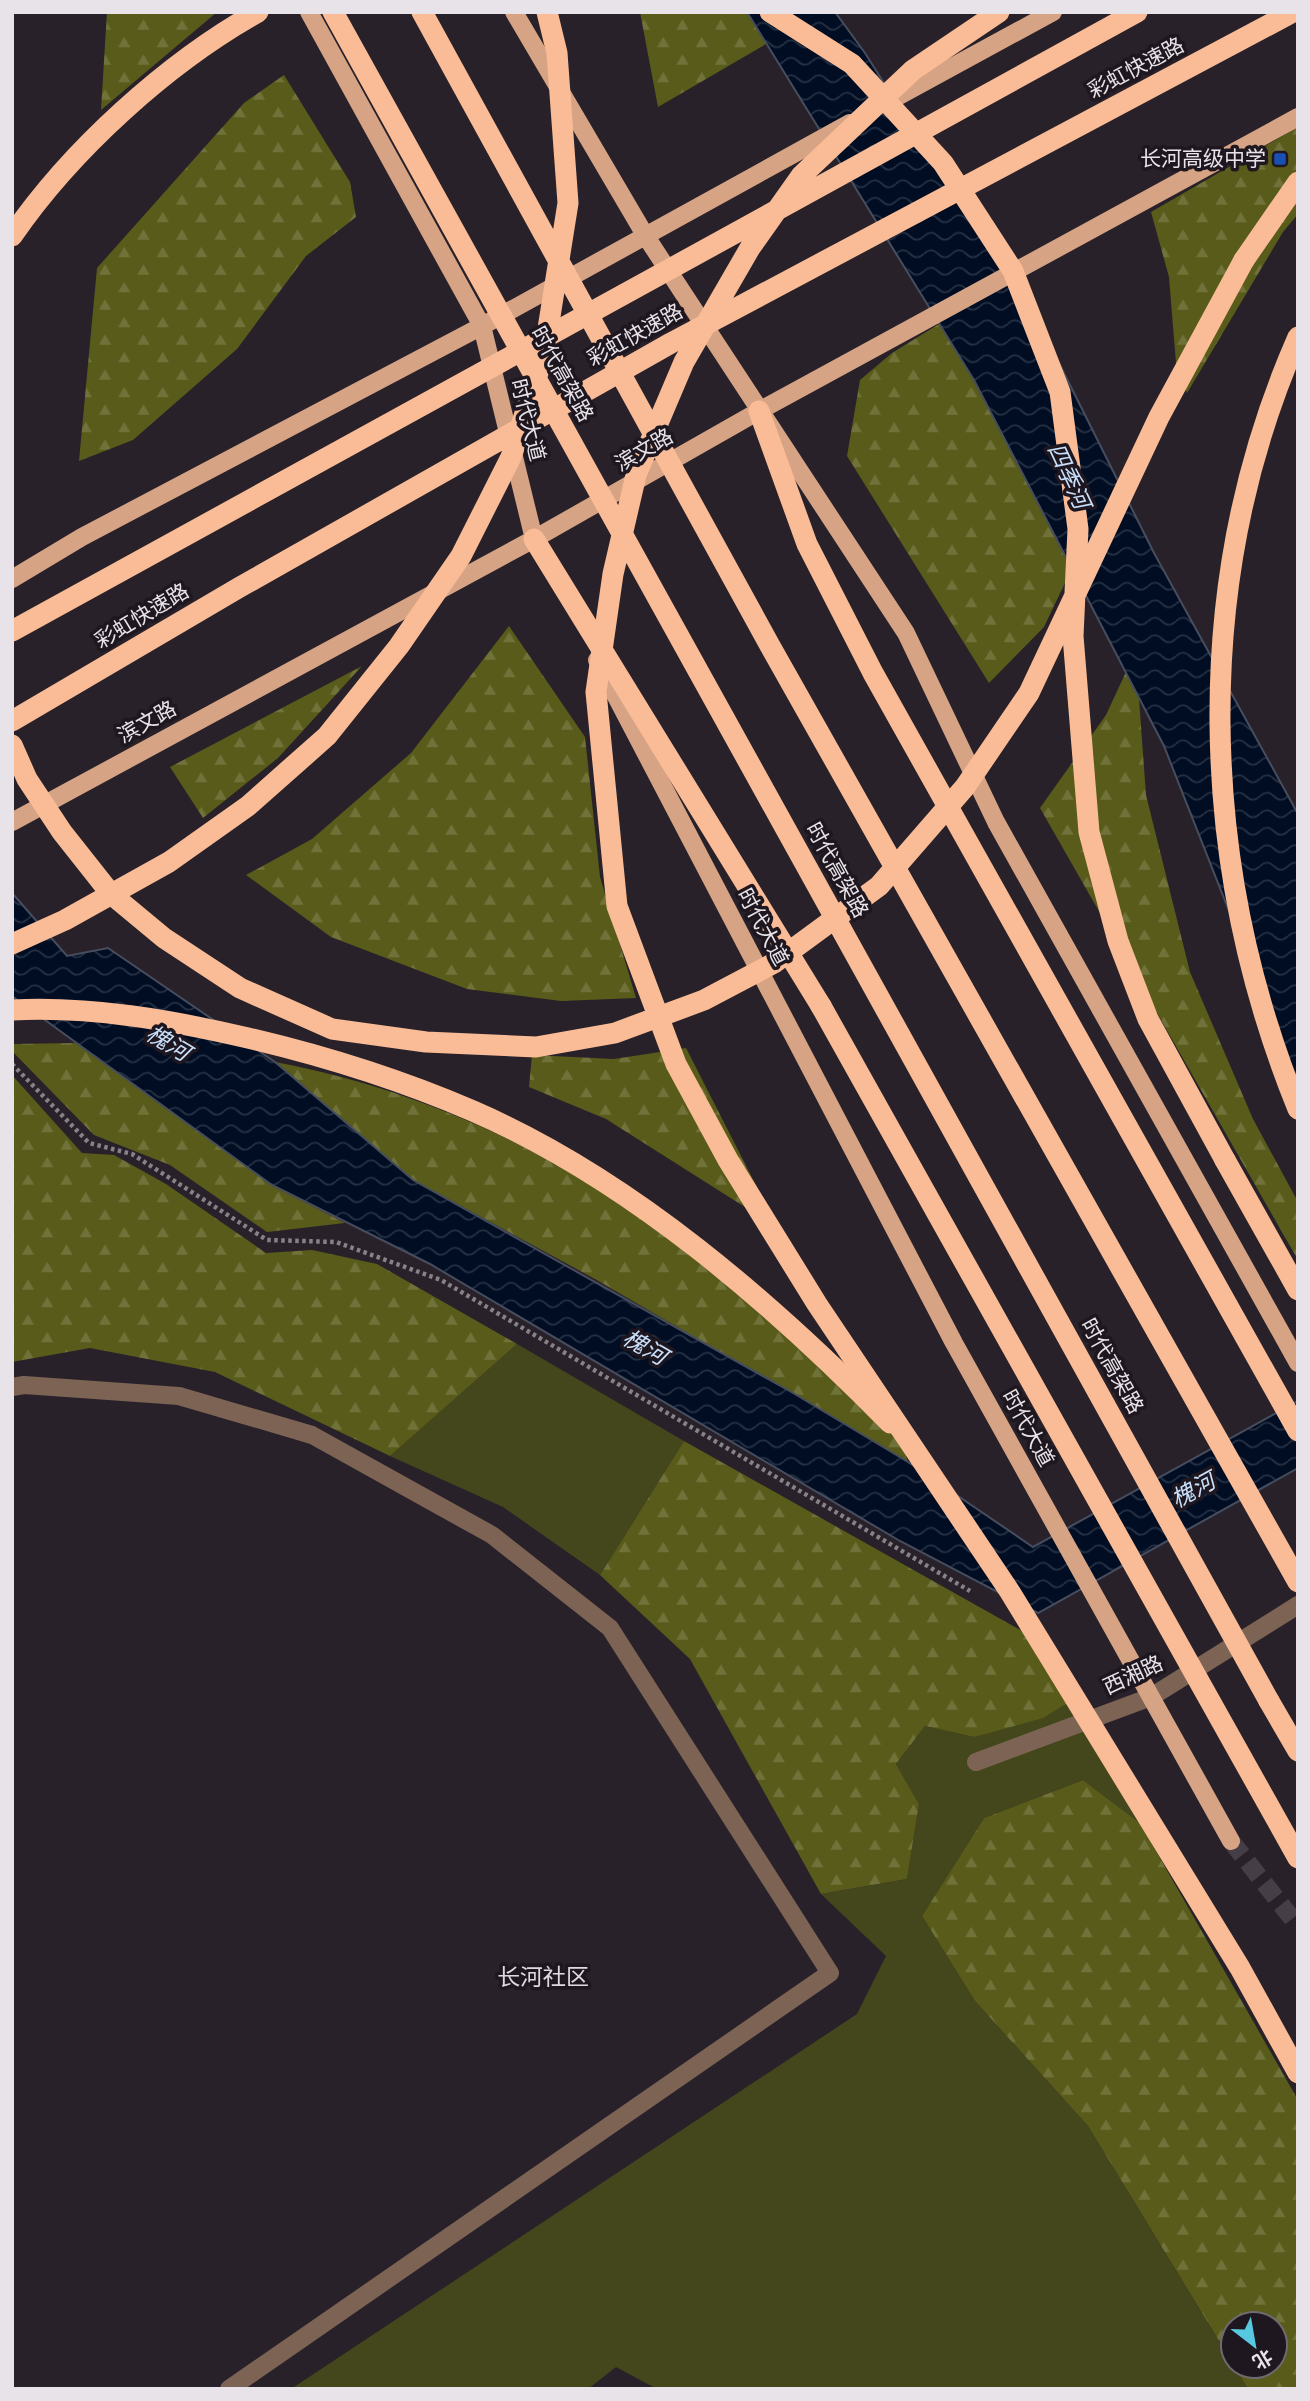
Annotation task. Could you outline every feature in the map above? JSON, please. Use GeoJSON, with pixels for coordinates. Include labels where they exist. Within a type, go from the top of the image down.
{"type":"FeatureCollection","features":[{"type":"Feature","properties":{"kind":"highway"},"geometry":{"type":"LineString","coordinates":[[12,236],[99,132],[212,38],[258,12]]}},
{"type":"Feature","properties":{"kind":"highway","name":"时代高架路"},"geometry":{"type":"LineString","coordinates":[[333,12],[1298,1751]]}},
{"type":"Feature","properties":{"kind":"highway"},"geometry":{"type":"LineString","coordinates":[[422,12],[769,644],[1298,1582]]}},
{"type":"Feature","properties":{"kind":"highway"},"geometry":{"type":"LineString","coordinates":[[12,944],[65,920],[169,862],[248,806],[327,736],[399,646],[461,556],[511,457],[544,354],[551,313],[568,203],[557,53],[547,12]]}},
{"type":"Feature","properties":{"kind":"highway"},"geometry":{"type":"LineString","coordinates":[[770,12],[852,64],[943,163],[1013,271],[1060,392],[1078,528],[1073,636],[1089,832],[1118,941],[1148,1019],[1298,1290]]}},
{"type":"Feature","properties":{"kind":"highway"},"geometry":{"type":"LineString","coordinates":[[999,12],[913,70],[801,176],[750,247],[684,362],[636,475],[613,574],[596,692],[617,906],[676,1064],[728,1160],[817,1304],[919,1452],[1025,1615],[1240,1968],[1298,2073]]}},
{"type":"Feature","properties":{"kind":"highway","name":"彩虹快速路"},"geometry":{"type":"LineString","coordinates":[[12,631],[1137,12]]}},
{"type":"Feature","properties":{"kind":"highway","name":"彩虹快速路"},"geometry":{"type":"LineString","coordinates":[[12,721],[240,587],[670,343],[1293,12]]}},
{"type":"Feature","properties":{"kind":"highway"},"geometry":{"type":"LineString","coordinates":[[12,745],[27,779],[62,832],[111,894],[164,938],[240,988],[332,1029],[426,1042],[536,1047],[615,1033],[704,1000],[774,963],[879,886],[965,787],[1029,693],[1136,464],[1202,335],[1244,260],[1298,182]]}},
{"type":"Feature","properties":{"kind":"highway"},"geometry":{"type":"LineString","coordinates":[[1298,337],[1274,397],[1251,476],[1235,548],[1218,683],[1219,761],[1225,840],[1262,999],[1298,1108]]}},
{"type":"Feature","properties":{"kind":"highway"},"geometry":{"type":"LineString","coordinates":[[759,411],[807,544],[873,673],[1298,1431]]}},
{"type":"Feature","properties":{"kind":"highway"},"geometry":{"type":"LineString","coordinates":[[534,539],[821,1006],[1298,1858]]}},
{"type":"Feature","properties":{"kind":"highway"},"geometry":{"type":"LineString","coordinates":[[12,1010],[55,1008],[214,1030],[296,1049],[380,1075],[475,1112],[613,1188],[683,1237],[753,1292],[841,1373],[919,1452]]}},
{"type":"Feature","properties":{"kind":"main road","name":"时代大道"},"geometry":{"type":"LineString","coordinates":[[309,12],[482,326],[534,539],[954,1343],[1231,1842]]}},
{"type":"Feature","properties":{"kind":"main road"},"geometry":{"type":"LineString","coordinates":[[514,12],[645,234],[906,633],[996,822],[1298,1363]]}},
{"type":"Feature","properties":{"kind":"main road"},"geometry":{"type":"LineString","coordinates":[[12,579],[82,537],[482,326],[1053,12]]}},
{"type":"Feature","properties":{"kind":"main road","name":"滨文路"},"geometry":{"type":"LineString","coordinates":[[12,822],[534,539],[759,411],[1298,117]]}},
{"type":"Feature","properties":{"kind":"street"},"geometry":{"type":"LineString","coordinates":[[12,1387],[24,1385],[179,1396],[312,1435],[492,1535],[610,1628],[830,1973],[229,2389]]}},
{"type":"Feature","properties":{"kind":"street","name":"西湘路"},"geometry":{"type":"LineString","coordinates":[[976,1762],[1151,1696],[1298,1605]]}},
{"type":"Feature","properties":{"kind":"path"},"geometry":{"type":"LineString","coordinates":[[12,1064],[89,1143],[132,1154],[267,1240],[336,1242],[441,1280],[971,1591]]}},
{"type":"Feature","properties":{"kind":"green space"},"geometry":{"type":"Polygon","coordinates":[[[107,12],[217,12],[101,110],[107,12]]]}},
{"type":"Feature","properties":{"kind":"green space"},"geometry":{"type":"Polygon","coordinates":[[[640,12],[747,12],[766,44],[658,107],[640,12]]]}},
{"type":"Feature","properties":{"kind":"green space"},"geometry":{"type":"Polygon","coordinates":[[[284,75],[350,182],[356,217],[306,256],[237,349],[133,440],[79,461],[97,268],[244,103],[284,75]]]}},
{"type":"Feature","properties":{"kind":"green space"},"geometry":{"type":"Polygon","coordinates":[[[1298,127],[1298,214],[1283,232],[1187,393],[1176,363],[1169,277],[1151,212],[1298,127]]]}},
{"type":"Feature","properties":{"kind":"green space"},"geometry":{"type":"Polygon","coordinates":[[[939,324],[974,380],[1072,568],[1044,627],[989,683],[847,456],[860,380],[892,353],[939,324]]]}},
{"type":"Feature","properties":{"kind":"green space"},"geometry":{"type":"Polygon","coordinates":[[[509,626],[585,737],[600,877],[636,998],[561,1001],[467,989],[331,937],[246,875],[312,839],[411,753],[509,626]]]}},
{"type":"Feature","properties":{"kind":"green space"},"geometry":{"type":"Polygon","coordinates":[[[362,666],[278,758],[203,818],[170,767],[362,666]]]}},
{"type":"Feature","properties":{"kind":"green space"},"geometry":{"type":"Polygon","coordinates":[[[1126,672],[1139,699],[1146,795],[1190,972],[1253,1119],[1298,1202],[1298,1260],[1040,808],[1106,715],[1126,672]]]}},
{"type":"Feature","properties":{"kind":"green space"},"geometry":{"type":"Polygon","coordinates":[[[76,1043],[272,1185],[345,1223],[267,1232],[170,1165],[94,1135],[12,1051],[12,1044],[76,1043]]]}},
{"type":"Feature","properties":{"kind":"green space"},"geometry":{"type":"Polygon","coordinates":[[[686,1048],[762,1197],[748,1209],[606,1119],[529,1087],[532,1055],[614,1059],[686,1048]]]}},
{"type":"Feature","properties":{"kind":"green space"},"geometry":{"type":"Polygon","coordinates":[[[275,1062],[325,1073],[424,1103],[519,1144],[609,1195],[667,1234],[783,1333],[902,1443],[908,1462],[595,1279],[413,1180],[275,1062]]]}},
{"type":"Feature","properties":{"kind":"green space"},"geometry":{"type":"Polygon","coordinates":[[[12,1075],[82,1153],[114,1155],[166,1184],[266,1253],[312,1250],[377,1264],[517,1344],[390,1456],[215,1372],[90,1348],[12,1362],[12,1075]]]}},
{"type":"Feature","properties":{"kind":"green space"},"geometry":{"type":"Polygon","coordinates":[[[517,1344],[684,1441],[600,1575],[503,1507],[390,1456],[517,1344]]]}},
{"type":"Feature","properties":{"kind":"green space"},"geometry":{"type":"Polygon","coordinates":[[[684,1441],[1031,1636],[1069,1702],[1043,1718],[974,1737],[925,1726],[896,1764],[919,1804],[907,1879],[821,1894],[690,1659],[600,1575],[684,1441]]]}},
{"type":"Feature","properties":{"kind":"green space"},"geometry":{"type":"Polygon","coordinates":[[[1069,1702],[1140,1823],[1083,1780],[984,1818],[922,1916],[975,2001],[1088,2126],[1219,2341],[1219,2380],[1243,2380],[1248,2389],[657,2389],[616,2367],[588,2389],[291,2389],[857,2014],[886,1956],[821,1894],[907,1879],[919,1804],[896,1764],[925,1726],[974,1737],[1069,1702]]]}},
{"type":"Feature","properties":{"kind":"green space"},"geometry":{"type":"Polygon","coordinates":[[[1083,1780],[1140,1823],[1298,2100],[1298,2389],[1248,2389],[1243,2380],[1289,2380],[1289,2310],[1219,2310],[1219,2341],[1088,2126],[975,2001],[922,1916],[984,1818],[1083,1780]]]}},
{"type":"Feature","properties":{"kind":"water","name":"四季河"},"geometry":{"type":"Polygon","coordinates":[[[747,12],[835,12],[865,53],[1052,349],[1154,553],[1298,814],[1298,1086],[1164,746],[974,380],[747,12]]]}},
{"type":"Feature","properties":{"kind":"water","name":"槐河"},"geometry":{"type":"Polygon","coordinates":[[[12,893],[67,956],[108,948],[275,1062],[413,1180],[793,1393],[908,1462],[1033,1547],[1298,1401],[1298,1468],[1038,1613],[900,1541],[430,1264],[272,1185],[12,996],[12,893]]]}},
{"type":"Feature","properties":{"kind":"tunnel"},"geometry":{"type":"LineString","coordinates":[[1231,1841],[1298,1926]]}},
{"type":"Feature","properties":{"kind":"place","name":"长河高级中学"},"geometry":{"type":"Point","coordinates":[1280,159]}},
{"type":"Feature","properties":{"kind":"district","name":"长河社区"},"geometry":{"type":"Point","coordinates":[543,1977]}}]}
